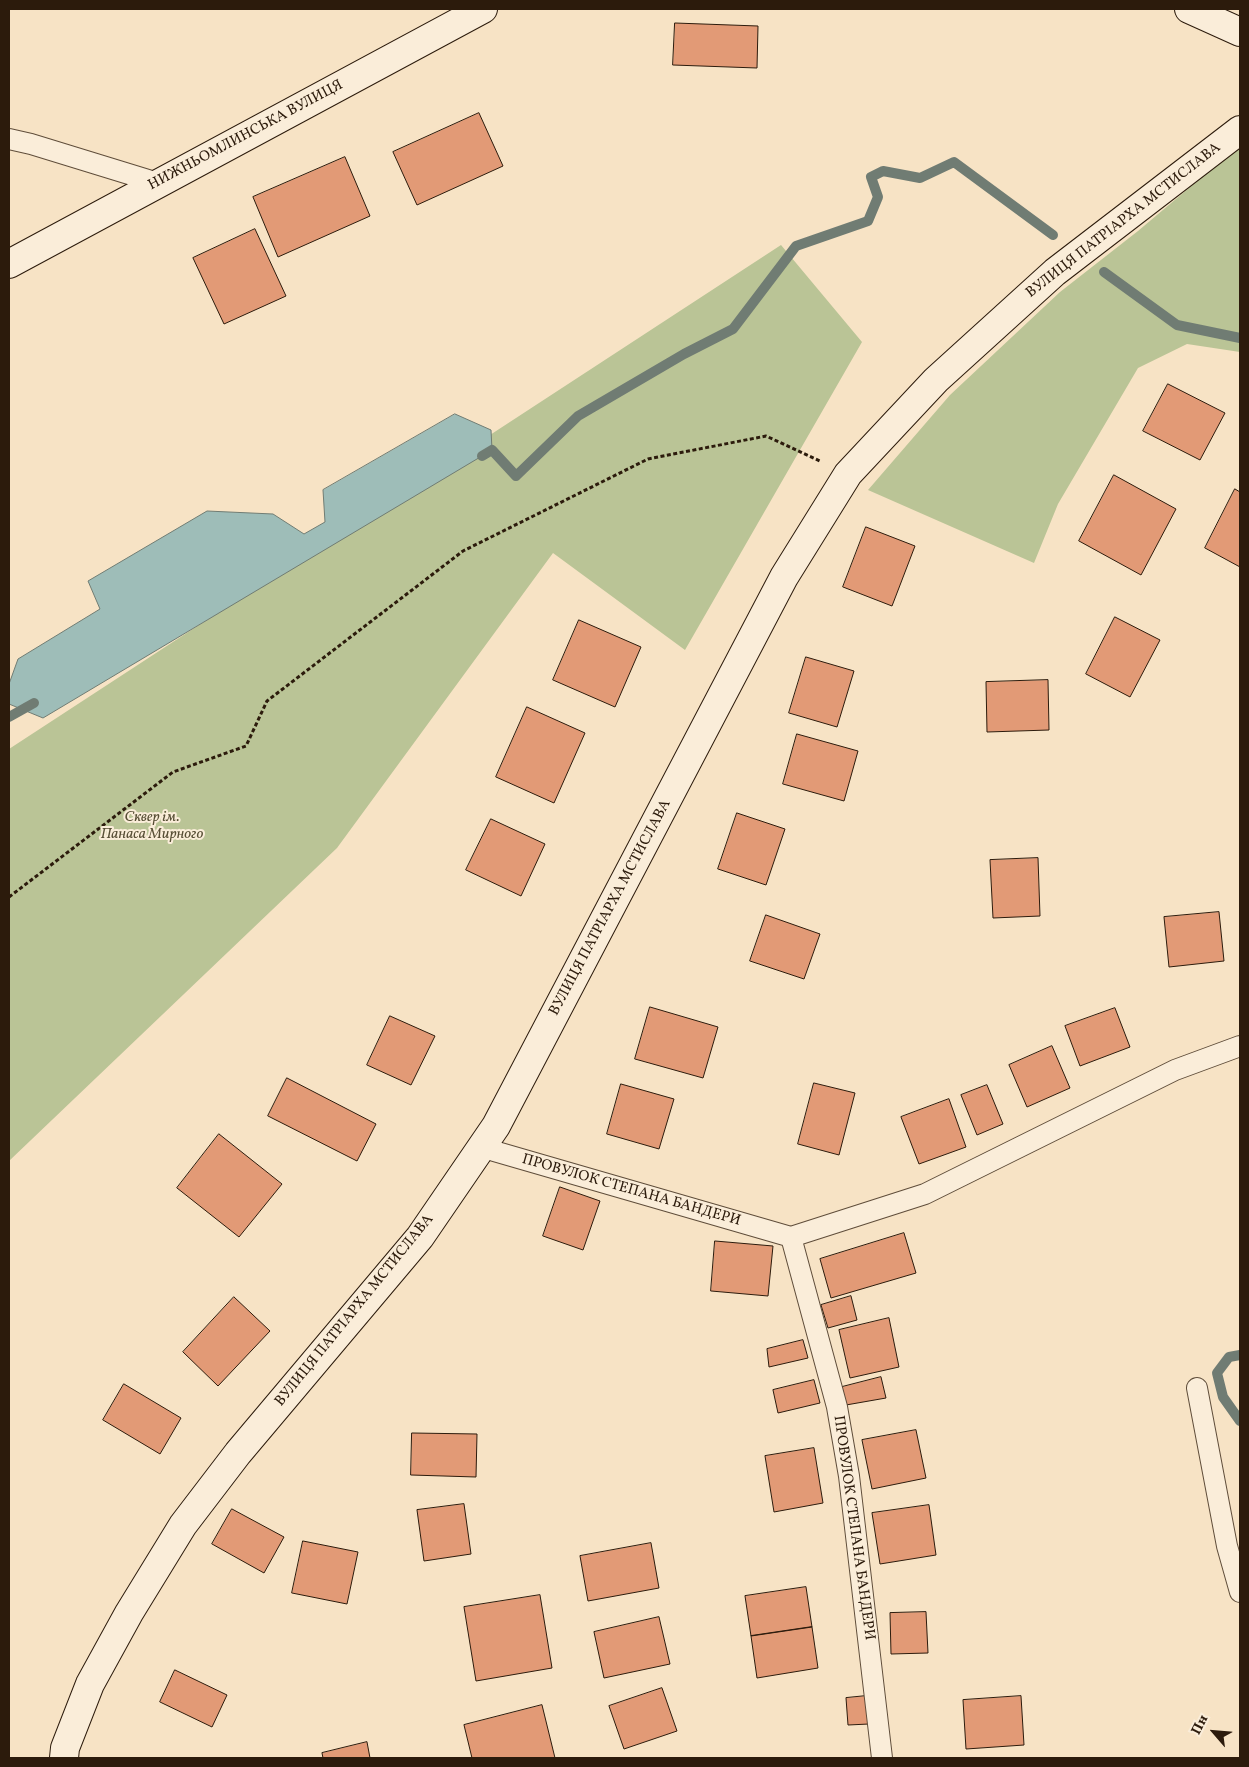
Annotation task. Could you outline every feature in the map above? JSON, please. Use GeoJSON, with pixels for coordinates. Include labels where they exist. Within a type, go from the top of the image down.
{"type":"FeatureCollection","features":[{"type":"Feature","properties":{"kind":"main road","name":"НИЖНЬОМЛИНСЬКА ВУЛИЦЯ"},"geometry":{"type":"LineString","coordinates":[[9,264],[483,9]]}},
{"type":"Feature","properties":{"kind":"main road"},"geometry":{"type":"LineString","coordinates":[[1189,9],[1240,32]]}},
{"type":"Feature","properties":{"kind":"main road","name":"ВУЛИЦЯ ПАТРІАРХА МСТИСЛАВА"},"geometry":{"type":"LineString","coordinates":[[64,1758],[65,1748],[90,1684],[129,1613],[183,1525],[238,1452],[420,1237],[496,1126],[784,578],[848,474],[936,380],[1055,272],[1240,130]]}},
{"type":"Feature","properties":{"kind":"lane"},"geometry":{"type":"LineString","coordinates":[[9,139],[158,183]]}},
{"type":"Feature","properties":{"kind":"lane"},"geometry":{"type":"LineString","coordinates":[[791,1237],[925,1194],[1175,1070],[1240,1046]]}},
{"type":"Feature","properties":{"kind":"lane","name":"ПРОВУЛОК СТЕПАНА БАНДЕРИ"},"geometry":{"type":"LineString","coordinates":[[480,1147],[791,1237],[837,1407],[849,1476],[882,1758]]}},
{"type":"Feature","properties":{"kind":"lane"},"geometry":{"type":"LineString","coordinates":[[1197,1388],[1227,1546],[1240,1592]]}},
{"type":"Feature","properties":{"kind":"path"},"geometry":{"type":"LineString","coordinates":[[9,897],[173,772],[246,746],[267,701],[464,551],[648,459],[766,436],[848,474]]}},
{"type":"Feature","properties":{"kind":"green space"},"geometry":{"type":"Polygon","coordinates":[[[1240,145],[1240,352],[1187,344],[1138,368],[1058,504],[1034,563],[868,490],[950,395],[1060,292],[1138,231],[1240,145]]]}},
{"type":"Feature","properties":{"kind":"green space","name":"Сквер ім. Панаса Мирного"},"geometry":{"type":"Polygon","coordinates":[[[781,245],[862,342],[685,650],[553,553],[337,848],[9,1161],[9,749],[781,245]]]}},
{"type":"Feature","properties":{"kind":"water"},"geometry":{"type":"Polygon","coordinates":[[[455,414],[491,430],[492,450],[43,718],[9,704],[9,684],[18,659],[100,609],[88,581],[207,511],[273,514],[304,534],[325,522],[323,490],[455,414]]]}},
{"type":"Feature","properties":{"kind":"building"},"geometry":{"type":"Polygon","coordinates":[[[675,23],[758,26],[757,68],[673,65],[675,23]]]}},
{"type":"Feature","properties":{"kind":"building"},"geometry":{"type":"Polygon","coordinates":[[[479,113],[503,166],[417,205],[393,152],[479,113]]]}},
{"type":"Feature","properties":{"kind":"building"},"geometry":{"type":"Polygon","coordinates":[[[345,157],[370,216],[278,257],[253,197],[345,157]]]}},
{"type":"Feature","properties":{"kind":"building"},"geometry":{"type":"Polygon","coordinates":[[[255,229],[286,296],[224,324],[193,258],[255,229]]]}},
{"type":"Feature","properties":{"kind":"building"},"geometry":{"type":"Polygon","coordinates":[[[1168,384],[1225,413],[1200,460],[1143,431],[1168,384]]]}},
{"type":"Feature","properties":{"kind":"building"},"geometry":{"type":"Polygon","coordinates":[[[1114,475],[1176,509],[1141,575],[1079,541],[1114,475]]]}},
{"type":"Feature","properties":{"kind":"building"},"geometry":{"type":"Polygon","coordinates":[[[1235,489],[1240,492],[1240,567],[1205,548],[1235,489]]]}},
{"type":"Feature","properties":{"kind":"building"},"geometry":{"type":"Polygon","coordinates":[[[866,527],[915,546],[892,606],[843,587],[866,527]]]}},
{"type":"Feature","properties":{"kind":"building"},"geometry":{"type":"Polygon","coordinates":[[[1115,617],[1160,640],[1130,697],[1086,674],[1115,617]]]}},
{"type":"Feature","properties":{"kind":"building"},"geometry":{"type":"Polygon","coordinates":[[[579,620],[641,647],[615,707],[553,680],[579,620]]]}},
{"type":"Feature","properties":{"kind":"building"},"geometry":{"type":"Polygon","coordinates":[[[806,657],[854,671],[837,727],[789,713],[806,657]]]}},
{"type":"Feature","properties":{"kind":"building"},"geometry":{"type":"Polygon","coordinates":[[[1048,680],[1049,730],[987,732],[986,682],[1048,680]]]}},
{"type":"Feature","properties":{"kind":"building"},"geometry":{"type":"Polygon","coordinates":[[[527,707],[585,733],[554,803],[496,777],[527,707]]]}},
{"type":"Feature","properties":{"kind":"building"},"geometry":{"type":"Polygon","coordinates":[[[797,734],[858,751],[844,801],[783,784],[797,734]]]}},
{"type":"Feature","properties":{"kind":"building"},"geometry":{"type":"Polygon","coordinates":[[[737,813],[785,829],[766,885],[718,869],[737,813]]]}},
{"type":"Feature","properties":{"kind":"building"},"geometry":{"type":"Polygon","coordinates":[[[491,819],[545,844],[521,896],[466,870],[491,819]]]}},
{"type":"Feature","properties":{"kind":"building"},"geometry":{"type":"Polygon","coordinates":[[[1038,858],[1040,916],[993,918],[990,860],[1038,858]]]}},
{"type":"Feature","properties":{"kind":"building"},"geometry":{"type":"Polygon","coordinates":[[[1219,912],[1224,961],[1169,967],[1164,917],[1219,912]]]}},
{"type":"Feature","properties":{"kind":"building"},"geometry":{"type":"Polygon","coordinates":[[[766,915],[820,934],[804,979],[750,961],[766,915]]]}},
{"type":"Feature","properties":{"kind":"building"},"geometry":{"type":"Polygon","coordinates":[[[650,1007],[718,1027],[703,1078],[635,1059],[650,1007]]]}},
{"type":"Feature","properties":{"kind":"building"},"geometry":{"type":"Polygon","coordinates":[[[1115,1008],[1130,1047],[1080,1066],[1065,1026],[1115,1008]]]}},
{"type":"Feature","properties":{"kind":"building"},"geometry":{"type":"Polygon","coordinates":[[[390,1016],[435,1036],[411,1085],[367,1065],[390,1016]]]}},
{"type":"Feature","properties":{"kind":"building"},"geometry":{"type":"Polygon","coordinates":[[[1052,1046],[1070,1088],[1027,1107],[1009,1065],[1052,1046]]]}},
{"type":"Feature","properties":{"kind":"building"},"geometry":{"type":"Polygon","coordinates":[[[287,1078],[376,1124],[357,1161],[268,1116],[287,1078]]]}},
{"type":"Feature","properties":{"kind":"building"},"geometry":{"type":"Polygon","coordinates":[[[814,1083],[855,1093],[839,1155],[798,1144],[814,1083]]]}},
{"type":"Feature","properties":{"kind":"building"},"geometry":{"type":"Polygon","coordinates":[[[621,1084],[674,1099],[659,1149],[607,1134],[621,1084]]]}},
{"type":"Feature","properties":{"kind":"building"},"geometry":{"type":"Polygon","coordinates":[[[987,1085],[1003,1124],[977,1135],[961,1095],[987,1085]]]}},
{"type":"Feature","properties":{"kind":"building"},"geometry":{"type":"Polygon","coordinates":[[[949,1099],[966,1147],[919,1164],[901,1117],[949,1099]]]}},
{"type":"Feature","properties":{"kind":"building"},"geometry":{"type":"Polygon","coordinates":[[[219,1134],[282,1184],[239,1237],[177,1188],[219,1134]]]}},
{"type":"Feature","properties":{"kind":"building"},"geometry":{"type":"Polygon","coordinates":[[[560,1187],[600,1201],[583,1250],[543,1236],[560,1187]]]}},
{"type":"Feature","properties":{"kind":"building"},"geometry":{"type":"Polygon","coordinates":[[[904,1233],[916,1273],[831,1298],[820,1259],[904,1233]]]}},
{"type":"Feature","properties":{"kind":"building"},"geometry":{"type":"Polygon","coordinates":[[[715,1241],[773,1246],[768,1296],[711,1291],[715,1241]]]}},
{"type":"Feature","properties":{"kind":"building"},"geometry":{"type":"Polygon","coordinates":[[[851,1296],[857,1320],[828,1328],[821,1305],[851,1296]]]}},
{"type":"Feature","properties":{"kind":"building"},"geometry":{"type":"Polygon","coordinates":[[[234,1297],[270,1331],[218,1386],[183,1352],[234,1297]]]}},
{"type":"Feature","properties":{"kind":"building"},"geometry":{"type":"Polygon","coordinates":[[[889,1318],[899,1367],[850,1378],[839,1330],[889,1318]]]}},
{"type":"Feature","properties":{"kind":"building"},"geometry":{"type":"Polygon","coordinates":[[[803,1340],[808,1358],[769,1367],[767,1349],[803,1340]]]}},
{"type":"Feature","properties":{"kind":"building"},"geometry":{"type":"Polygon","coordinates":[[[881,1377],[886,1398],[846,1405],[842,1387],[881,1377]]]}},
{"type":"Feature","properties":{"kind":"building"},"geometry":{"type":"Polygon","coordinates":[[[814,1380],[820,1403],[778,1413],[773,1390],[814,1380]]]}},
{"type":"Feature","properties":{"kind":"building"},"geometry":{"type":"Polygon","coordinates":[[[124,1384],[181,1418],[160,1454],[103,1420],[124,1384]]]}},
{"type":"Feature","properties":{"kind":"building"},"geometry":{"type":"Polygon","coordinates":[[[916,1430],[926,1478],[872,1489],[862,1440],[916,1430]]]}},
{"type":"Feature","properties":{"kind":"building"},"geometry":{"type":"Polygon","coordinates":[[[412,1433],[477,1434],[476,1477],[411,1475],[412,1433]]]}},
{"type":"Feature","properties":{"kind":"building"},"geometry":{"type":"Polygon","coordinates":[[[814,1448],[823,1503],[774,1512],[765,1456],[814,1448]]]}},
{"type":"Feature","properties":{"kind":"building"},"geometry":{"type":"Polygon","coordinates":[[[464,1504],[471,1554],[424,1561],[417,1510],[464,1504]]]}},
{"type":"Feature","properties":{"kind":"building"},"geometry":{"type":"Polygon","coordinates":[[[929,1505],[936,1555],[880,1564],[872,1513],[929,1505]]]}},
{"type":"Feature","properties":{"kind":"building"},"geometry":{"type":"Polygon","coordinates":[[[232,1509],[284,1537],[264,1573],[212,1544],[232,1509]]]}},
{"type":"Feature","properties":{"kind":"building"},"geometry":{"type":"Polygon","coordinates":[[[303,1541],[358,1552],[347,1604],[292,1593],[303,1541]]]}},
{"type":"Feature","properties":{"kind":"building"},"geometry":{"type":"Polygon","coordinates":[[[651,1543],[659,1588],[588,1601],[580,1556],[651,1543]]]}},
{"type":"Feature","properties":{"kind":"building"},"geometry":{"type":"Polygon","coordinates":[[[806,1587],[812,1627],[751,1636],[745,1596],[806,1587]]]}},
{"type":"Feature","properties":{"kind":"building"},"geometry":{"type":"Polygon","coordinates":[[[540,1595],[552,1668],[476,1681],[464,1607],[540,1595]]]}},
{"type":"Feature","properties":{"kind":"building"},"geometry":{"type":"Polygon","coordinates":[[[926,1612],[928,1653],[891,1654],[890,1613],[926,1612]]]}},
{"type":"Feature","properties":{"kind":"building"},"geometry":{"type":"Polygon","coordinates":[[[659,1617],[670,1664],[604,1678],[594,1632],[659,1617]]]}},
{"type":"Feature","properties":{"kind":"building"},"geometry":{"type":"Polygon","coordinates":[[[812,1627],[818,1668],[757,1678],[751,1636],[812,1627]]]}},
{"type":"Feature","properties":{"kind":"building"},"geometry":{"type":"Polygon","coordinates":[[[175,1670],[227,1695],[212,1727],[160,1702],[175,1670]]]}},
{"type":"Feature","properties":{"kind":"building"},"geometry":{"type":"Polygon","coordinates":[[[662,1688],[677,1731],[624,1749],[609,1706],[662,1688]]]}},
{"type":"Feature","properties":{"kind":"building"},"geometry":{"type":"Polygon","coordinates":[[[866,1696],[869,1724],[848,1725],[846,1698],[866,1696]]]}},
{"type":"Feature","properties":{"kind":"building"},"geometry":{"type":"Polygon","coordinates":[[[1021,1696],[1024,1745],[966,1749],[963,1700],[1021,1696]]]}},
{"type":"Feature","properties":{"kind":"building"},"geometry":{"type":"Polygon","coordinates":[[[542,1705],[555,1758],[472,1758],[464,1725],[542,1705]]]}},
{"type":"Feature","properties":{"kind":"building"},"geometry":{"type":"Polygon","coordinates":[[[367,1742],[370,1758],[323,1758],[322,1753],[367,1742]]]}},
{"type":"Feature","properties":{"kind":"waterway"},"geometry":{"type":"LineString","coordinates":[[482,456],[492,450],[516,476],[578,416],[684,354],[733,329],[796,246],[868,221],[878,197],[871,177],[883,171],[920,178],[954,162],[1053,235]]}},
{"type":"Feature","properties":{"kind":"waterway"},"geometry":{"type":"LineString","coordinates":[[1104,272],[1177,325],[1240,338]]}},
{"type":"Feature","properties":{"kind":"waterway"},"geometry":{"type":"LineString","coordinates":[[9,717],[34,703]]}},
{"type":"Feature","properties":{"kind":"waterway"},"geometry":{"type":"LineString","coordinates":[[1240,1355],[1229,1357],[1217,1373],[1223,1397],[1240,1421]]}}]}
